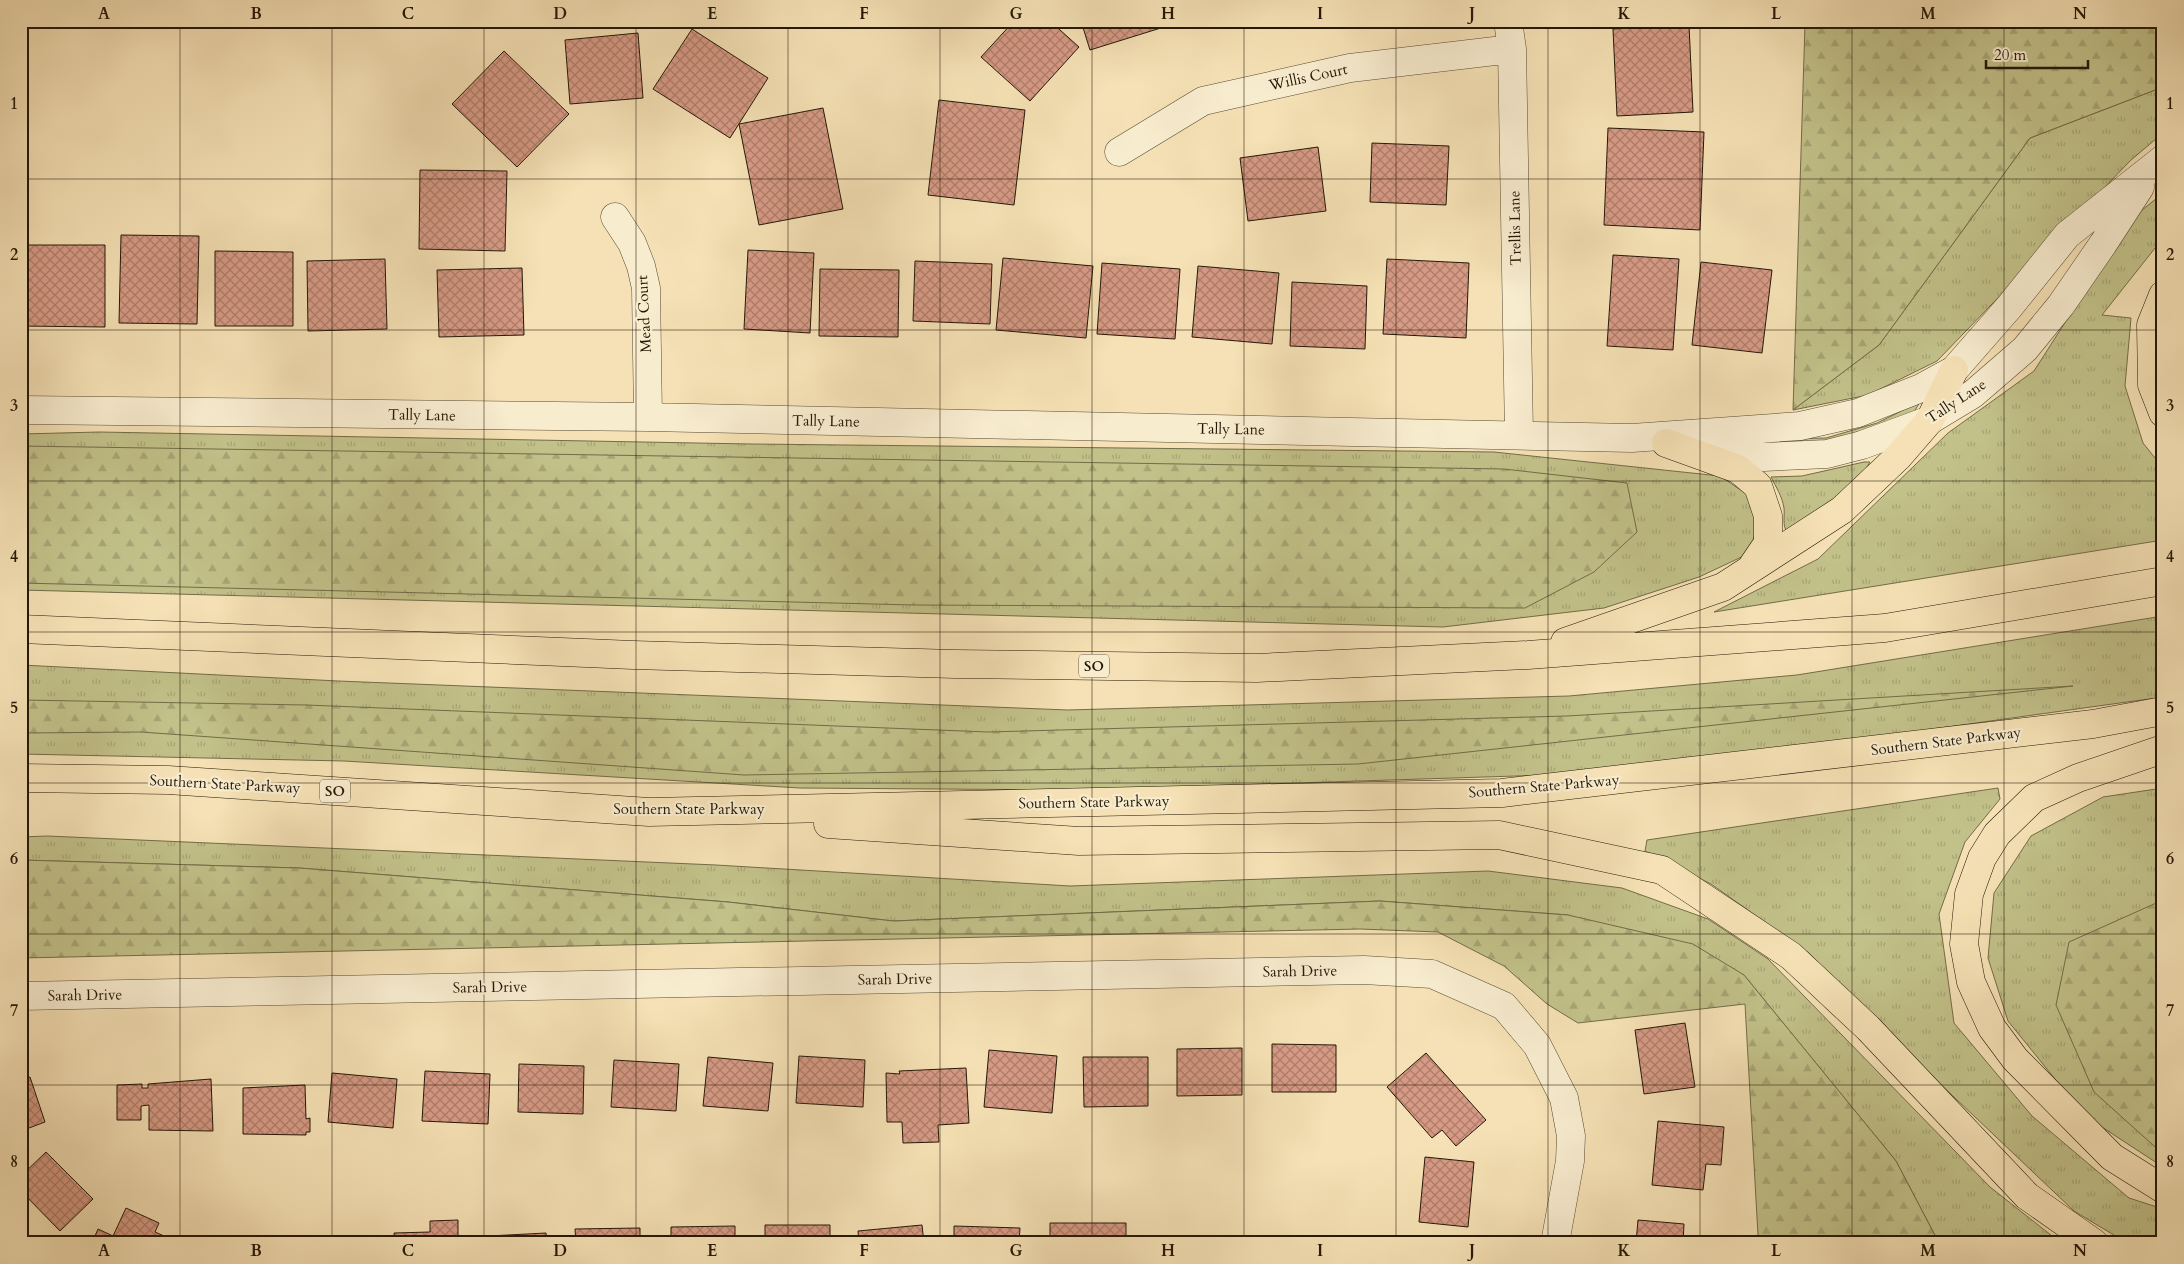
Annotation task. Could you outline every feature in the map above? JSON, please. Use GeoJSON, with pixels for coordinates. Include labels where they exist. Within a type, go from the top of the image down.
{"type":"FeatureCollection","features":[{"type":"Feature","properties":{"kind":"highway"},"geometry":{"type":"LineString","coordinates":[[2163,295],[2151,325],[2151,335],[2152,384],[2163,414]]}},
{"type":"Feature","properties":{"kind":"highway"},"geometry":{"type":"LineString","coordinates":[[1528,655],[1723,587],[1842,510],[1898,457],[1930,420],[1954,370]]}},
{"type":"Feature","properties":{"kind":"highway"},"geometry":{"type":"LineString","coordinates":[[1666,443],[1738,470],[1758,486],[1768,516],[1768,543],[1750,570]]}},
{"type":"Feature","properties":{"kind":"highway","name":"SO"},"geometry":{"type":"LineString","coordinates":[[21,629],[624,655],[955,664],[1257,668],[1528,655],[1885,628],[2163,581]]}},
{"type":"Feature","properties":{"kind":"highway","name":"Southern State Parkway"},"geometry":{"type":"LineString","coordinates":[[21,778],[168,780],[649,812],[1502,793],[2093,724],[2163,711]]}},
{"type":"Feature","properties":{"kind":"highway"},"geometry":{"type":"LineString","coordinates":[[2163,749],[2078,778],[2034,798],[1997,834],[1982,858],[1969,894],[1964,944],[1972,982],[1992,1028],[2015,1059],[2112,1157],[2163,1189]]}},
{"type":"Feature","properties":{"kind":"highway"},"geometry":{"type":"LineString","coordinates":[[649,812],[1079,841],[1499,836],[1662,870],[1791,956],[1868,1028],[2027,1196],[2094,1243]]}},
{"type":"Feature","properties":{"kind":"street","name":"Trellis Lane"},"geometry":{"type":"LineString","coordinates":[[1508,21],[1512,49],[1519,434]]}},
{"type":"Feature","properties":{"kind":"street","name":"Willis Court"},"geometry":{"type":"LineString","coordinates":[[1119,152],[1203,101],[1350,68],[1512,49]]}},
{"type":"Feature","properties":{"kind":"street","name":"Tally Lane"},"geometry":{"type":"LineString","coordinates":[[1632,438],[1764,458],[1827,454],[1862,445],[1930,420],[1973,394],[2025,349],[2061,305],[2157,163]]}},
{"type":"Feature","properties":{"kind":"street","name":"Tally Lane"},"geometry":{"type":"LineString","coordinates":[[21,410],[648,417],[1519,434],[1632,438],[1800,426],[1858,413],[1921,388],[1954,370],[2010,306],[2067,235],[2157,163]]}},
{"type":"Feature","properties":{"kind":"street","name":"Mead Court"},"geometry":{"type":"LineString","coordinates":[[616,217],[632,243],[641,266],[646,288],[648,417]]}},
{"type":"Feature","properties":{"kind":"street","name":"Sarah Drive"},"geometry":{"type":"LineString","coordinates":[[21,996],[1364,970],[1432,974],[1504,1006],[1537,1045],[1564,1098],[1571,1136],[1570,1162],[1555,1243]]}},
{"type":"Feature","properties":{"kind":"green space"},"geometry":{"type":"Polygon","coordinates":[[[1832,21],[2163,21],[2163,87],[2030,138],[1879,345],[1793,410],[1805,24],[1832,21]]]}},
{"type":"Feature","properties":{"kind":"green space"},"geometry":{"type":"Polygon","coordinates":[[[2163,87],[2163,133],[2131,160],[1937,361],[1868,395],[1793,410],[1879,345],[2030,138],[2163,87]]]}},
{"type":"Feature","properties":{"kind":"green space"},"geometry":{"type":"Polygon","coordinates":[[[2163,193],[2163,238],[2102,315],[2131,318],[2125,386],[2143,443],[2163,468],[2163,540],[1714,612],[1818,559],[1948,433],[2034,371],[2082,296],[2141,211],[2163,193]]]}},
{"type":"Feature","properties":{"kind":"green space"},"geometry":{"type":"Polygon","coordinates":[[[1920,402],[1908,422],[1819,449],[1684,441],[1826,438],[1877,423],[1920,402]]]}},
{"type":"Feature","properties":{"kind":"green space"},"geometry":{"type":"Polygon","coordinates":[[[99,432],[751,444],[1494,452],[1720,476],[1748,495],[1758,521],[1750,553],[1699,577],[1604,608],[1443,627],[21,590],[21,434],[99,432]]]}},
{"type":"Feature","properties":{"kind":"green space"},"geometry":{"type":"Polygon","coordinates":[[[21,446],[1504,469],[1627,483],[1637,532],[1594,572],[1525,608],[914,605],[21,583],[21,446]]]}},
{"type":"Feature","properties":{"kind":"green space"},"geometry":{"type":"Polygon","coordinates":[[[1870,462],[1863,473],[1844,493],[1822,510],[1787,532],[1784,523],[1783,504],[1771,477],[1802,476],[1870,462]]]}},
{"type":"Feature","properties":{"kind":"green space"},"geometry":{"type":"Polygon","coordinates":[[[2163,616],[2163,697],[1810,746],[1579,774],[1076,790],[800,788],[344,761],[21,754],[21,665],[338,681],[1068,710],[1569,696],[1797,675],[2163,616]]]}},
{"type":"Feature","properties":{"kind":"green space"},"geometry":{"type":"Polygon","coordinates":[[[2073,686],[1358,764],[744,775],[141,732],[21,733],[21,700],[306,705],[988,732],[1567,716],[2073,686]]]}},
{"type":"Feature","properties":{"kind":"green space"},"geometry":{"type":"Polygon","coordinates":[[[1998,788],[2000,799],[1965,842],[1939,914],[1954,1023],[2032,1116],[2129,1198],[2163,1209],[2163,1243],[2127,1243],[2074,1211],[1895,1041],[1809,953],[1711,884],[1645,851],[1647,840],[1998,788]]]}},
{"type":"Feature","properties":{"kind":"green space"},"geometry":{"type":"Polygon","coordinates":[[[2163,788],[2163,1167],[2085,1116],[2008,1021],[1988,958],[1994,893],[2031,836],[2103,797],[2163,788]]]}},
{"type":"Feature","properties":{"kind":"green space"},"geometry":{"type":"Polygon","coordinates":[[[47,836],[716,865],[1070,886],[1488,871],[1622,888],[1708,919],[1768,959],[1990,1187],[2061,1243],[1939,1243],[1896,1161],[1744,975],[1568,915],[1380,901],[893,921],[728,902],[299,868],[21,860],[21,837],[47,836]]]}},
{"type":"Feature","properties":{"kind":"green space"},"geometry":{"type":"Polygon","coordinates":[[[21,860],[299,868],[728,902],[893,921],[1380,901],[1568,915],[1693,944],[1744,975],[1896,1161],[1939,1243],[1782,1243],[1758,1235],[1745,1004],[1578,1023],[1547,1004],[1504,966],[1438,932],[1360,929],[21,958],[21,860]]]}},
{"type":"Feature","properties":{"kind":"green space"},"geometry":{"type":"Polygon","coordinates":[[[2163,900],[2163,1154],[2094,1092],[2056,1005],[2069,942],[2163,900]]]}},
{"type":"Feature","properties":{"kind":"building"},"geometry":{"type":"Polygon","coordinates":[[[1014,21],[1050,21],[1079,47],[1030,101],[981,57],[1014,21]]]}},
{"type":"Feature","properties":{"kind":"building"},"geometry":{"type":"Polygon","coordinates":[[[1081,21],[1163,21],[1164,27],[1090,50],[1081,21]]]}},
{"type":"Feature","properties":{"kind":"building"},"geometry":{"type":"Polygon","coordinates":[[[1689,25],[1693,112],[1617,116],[1613,29],[1689,25]]]}},
{"type":"Feature","properties":{"kind":"building"},"geometry":{"type":"Polygon","coordinates":[[[692,29],[768,78],[730,138],[653,89],[692,29]]]}},
{"type":"Feature","properties":{"kind":"building"},"geometry":{"type":"Polygon","coordinates":[[[638,33],[643,98],[570,104],[565,40],[638,33]]]}},
{"type":"Feature","properties":{"kind":"building"},"geometry":{"type":"Polygon","coordinates":[[[504,51],[569,114],[517,167],[452,104],[504,51]]]}},
{"type":"Feature","properties":{"kind":"building"},"geometry":{"type":"Polygon","coordinates":[[[939,100],[1025,110],[1014,205],[928,195],[939,100]]]}},
{"type":"Feature","properties":{"kind":"building"},"geometry":{"type":"Polygon","coordinates":[[[823,108],[843,209],[759,225],[739,124],[823,108]]]}},
{"type":"Feature","properties":{"kind":"building"},"geometry":{"type":"Polygon","coordinates":[[[1608,128],[1704,132],[1700,230],[1604,225],[1608,128]]]}},
{"type":"Feature","properties":{"kind":"building"},"geometry":{"type":"Polygon","coordinates":[[[1372,143],[1449,146],[1446,205],[1370,202],[1372,143]]]}},
{"type":"Feature","properties":{"kind":"building"},"geometry":{"type":"Polygon","coordinates":[[[1318,147],[1326,211],[1248,221],[1240,158],[1318,147]]]}},
{"type":"Feature","properties":{"kind":"building"},"geometry":{"type":"Polygon","coordinates":[[[420,170],[507,171],[505,251],[419,249],[420,170]]]}},
{"type":"Feature","properties":{"kind":"building"},"geometry":{"type":"Polygon","coordinates":[[[121,235],[199,236],[197,324],[119,323],[121,235]]]}},
{"type":"Feature","properties":{"kind":"building"},"geometry":{"type":"Polygon","coordinates":[[[21,245],[105,245],[105,327],[21,326],[21,245]]]}},
{"type":"Feature","properties":{"kind":"building"},"geometry":{"type":"Polygon","coordinates":[[[748,250],[814,253],[810,333],[744,329],[748,250]]]}},
{"type":"Feature","properties":{"kind":"building"},"geometry":{"type":"Polygon","coordinates":[[[215,251],[293,252],[293,326],[215,326],[215,251]]]}},
{"type":"Feature","properties":{"kind":"building"},"geometry":{"type":"Polygon","coordinates":[[[1613,255],[1679,259],[1673,350],[1607,346],[1613,255]]]}},
{"type":"Feature","properties":{"kind":"building"},"geometry":{"type":"Polygon","coordinates":[[[1003,258],[1093,266],[1086,338],[996,330],[1003,258]]]}},
{"type":"Feature","properties":{"kind":"building"},"geometry":{"type":"Polygon","coordinates":[[[385,259],[387,329],[308,331],[307,261],[385,259]]]}},
{"type":"Feature","properties":{"kind":"building"},"geometry":{"type":"Polygon","coordinates":[[[1387,259],[1469,263],[1466,338],[1383,334],[1387,259]]]}},
{"type":"Feature","properties":{"kind":"building"},"geometry":{"type":"Polygon","coordinates":[[[915,261],[992,264],[990,324],[913,321],[915,261]]]}},
{"type":"Feature","properties":{"kind":"building"},"geometry":{"type":"Polygon","coordinates":[[[1701,262],[1772,270],[1762,353],[1692,345],[1701,262]]]}},
{"type":"Feature","properties":{"kind":"building"},"geometry":{"type":"Polygon","coordinates":[[[1102,263],[1180,269],[1175,339],[1097,334],[1102,263]]]}},
{"type":"Feature","properties":{"kind":"building"},"geometry":{"type":"Polygon","coordinates":[[[1198,266],[1279,273],[1272,344],[1192,337],[1198,266]]]}},
{"type":"Feature","properties":{"kind":"building"},"geometry":{"type":"Polygon","coordinates":[[[522,268],[524,335],[439,337],[437,270],[522,268]]]}},
{"type":"Feature","properties":{"kind":"building"},"geometry":{"type":"Polygon","coordinates":[[[820,269],[899,270],[898,337],[819,336],[820,269]]]}},
{"type":"Feature","properties":{"kind":"building"},"geometry":{"type":"Polygon","coordinates":[[[1292,282],[1367,286],[1365,349],[1290,346],[1292,282]]]}},
{"type":"Feature","properties":{"kind":"building"},"geometry":{"type":"Polygon","coordinates":[[[1685,1023],[1695,1087],[1644,1094],[1635,1030],[1685,1023]]]}},
{"type":"Feature","properties":{"kind":"building"},"geometry":{"type":"Polygon","coordinates":[[[1272,1044],[1336,1045],[1336,1092],[1272,1092],[1272,1044]]]}},
{"type":"Feature","properties":{"kind":"building"},"geometry":{"type":"Polygon","coordinates":[[[1242,1048],[1242,1095],[1177,1096],[1177,1049],[1242,1048]]]}},
{"type":"Feature","properties":{"kind":"building"},"geometry":{"type":"Polygon","coordinates":[[[989,1050],[1057,1056],[1052,1113],[984,1107],[989,1050]]]}},
{"type":"Feature","properties":{"kind":"building"},"geometry":{"type":"Polygon","coordinates":[[[1426,1053],[1486,1120],[1456,1146],[1442,1130],[1432,1138],[1387,1087],[1426,1053]]]}},
{"type":"Feature","properties":{"kind":"building"},"geometry":{"type":"Polygon","coordinates":[[[799,1056],[865,1060],[863,1107],[796,1103],[799,1056]]]}},
{"type":"Feature","properties":{"kind":"building"},"geometry":{"type":"Polygon","coordinates":[[[708,1057],[773,1063],[768,1111],[703,1106],[708,1057]]]}},
{"type":"Feature","properties":{"kind":"building"},"geometry":{"type":"Polygon","coordinates":[[[1083,1057],[1148,1057],[1148,1106],[1084,1107],[1083,1057]]]}},
{"type":"Feature","properties":{"kind":"building"},"geometry":{"type":"Polygon","coordinates":[[[614,1060],[679,1064],[676,1111],[611,1107],[614,1060]]]}},
{"type":"Feature","properties":{"kind":"building"},"geometry":{"type":"Polygon","coordinates":[[[519,1064],[584,1066],[583,1114],[518,1112],[519,1064]]]}},
{"type":"Feature","properties":{"kind":"building"},"geometry":{"type":"Polygon","coordinates":[[[966,1068],[969,1123],[938,1125],[939,1142],[903,1143],[902,1122],[887,1122],[886,1073],[900,1074],[899,1071],[966,1068]]]}},
{"type":"Feature","properties":{"kind":"building"},"geometry":{"type":"Polygon","coordinates":[[[425,1071],[490,1074],[488,1124],[422,1121],[425,1071]]]}},
{"type":"Feature","properties":{"kind":"building"},"geometry":{"type":"Polygon","coordinates":[[[332,1073],[397,1079],[393,1128],[328,1122],[332,1073]]]}},
{"type":"Feature","properties":{"kind":"building"},"geometry":{"type":"Polygon","coordinates":[[[30,1077],[45,1122],[21,1131],[21,1080],[30,1077]]]}},
{"type":"Feature","properties":{"kind":"building"},"geometry":{"type":"Polygon","coordinates":[[[211,1079],[213,1131],[149,1130],[149,1105],[141,1106],[141,1120],[117,1120],[117,1085],[142,1084],[142,1088],[148,1088],[148,1084],[211,1079]]]}},
{"type":"Feature","properties":{"kind":"building"},"geometry":{"type":"Polygon","coordinates":[[[305,1085],[306,1119],[310,1118],[310,1132],[306,1132],[306,1135],[243,1134],[243,1088],[305,1085]]]}},
{"type":"Feature","properties":{"kind":"building"},"geometry":{"type":"Polygon","coordinates":[[[1658,1121],[1724,1127],[1721,1165],[1706,1164],[1703,1190],[1652,1185],[1658,1121]]]}},
{"type":"Feature","properties":{"kind":"building"},"geometry":{"type":"Polygon","coordinates":[[[46,1152],[93,1199],[60,1231],[21,1191],[21,1176],[46,1152]]]}},
{"type":"Feature","properties":{"kind":"building"},"geometry":{"type":"Polygon","coordinates":[[[1425,1157],[1474,1162],[1468,1227],[1419,1222],[1425,1157]]]}},
{"type":"Feature","properties":{"kind":"building"},"geometry":{"type":"Polygon","coordinates":[[[126,1208],[159,1223],[155,1232],[180,1243],[92,1243],[98,1229],[113,1236],[126,1208]]]}},
{"type":"Feature","properties":{"kind":"building"},"geometry":{"type":"Polygon","coordinates":[[[458,1220],[458,1243],[394,1243],[394,1233],[430,1232],[430,1221],[458,1220]]]}},
{"type":"Feature","properties":{"kind":"building"},"geometry":{"type":"Polygon","coordinates":[[[1638,1220],[1684,1224],[1683,1243],[1636,1243],[1638,1220]]]}},
{"type":"Feature","properties":{"kind":"building"},"geometry":{"type":"Polygon","coordinates":[[[1050,1223],[1126,1223],[1126,1243],[1050,1243],[1050,1223]]]}},
{"type":"Feature","properties":{"kind":"building"},"geometry":{"type":"Polygon","coordinates":[[[765,1225],[830,1225],[830,1243],[765,1243],[765,1225]]]}},
{"type":"Feature","properties":{"kind":"building"},"geometry":{"type":"Polygon","coordinates":[[[922,1225],[924,1243],[859,1243],[858,1231],[922,1225]]]}},
{"type":"Feature","properties":{"kind":"building"},"geometry":{"type":"Polygon","coordinates":[[[735,1226],[735,1243],[671,1243],[671,1227],[735,1226]]]}},
{"type":"Feature","properties":{"kind":"building"},"geometry":{"type":"Polygon","coordinates":[[[954,1226],[1020,1228],[1019,1243],[954,1243],[954,1226]]]}},
{"type":"Feature","properties":{"kind":"building"},"geometry":{"type":"Polygon","coordinates":[[[640,1228],[640,1243],[576,1243],[575,1229],[640,1228]]]}},
{"type":"Feature","properties":{"kind":"building"},"geometry":{"type":"Polygon","coordinates":[[[546,1233],[547,1243],[489,1243],[489,1236],[546,1233]]]}}]}
